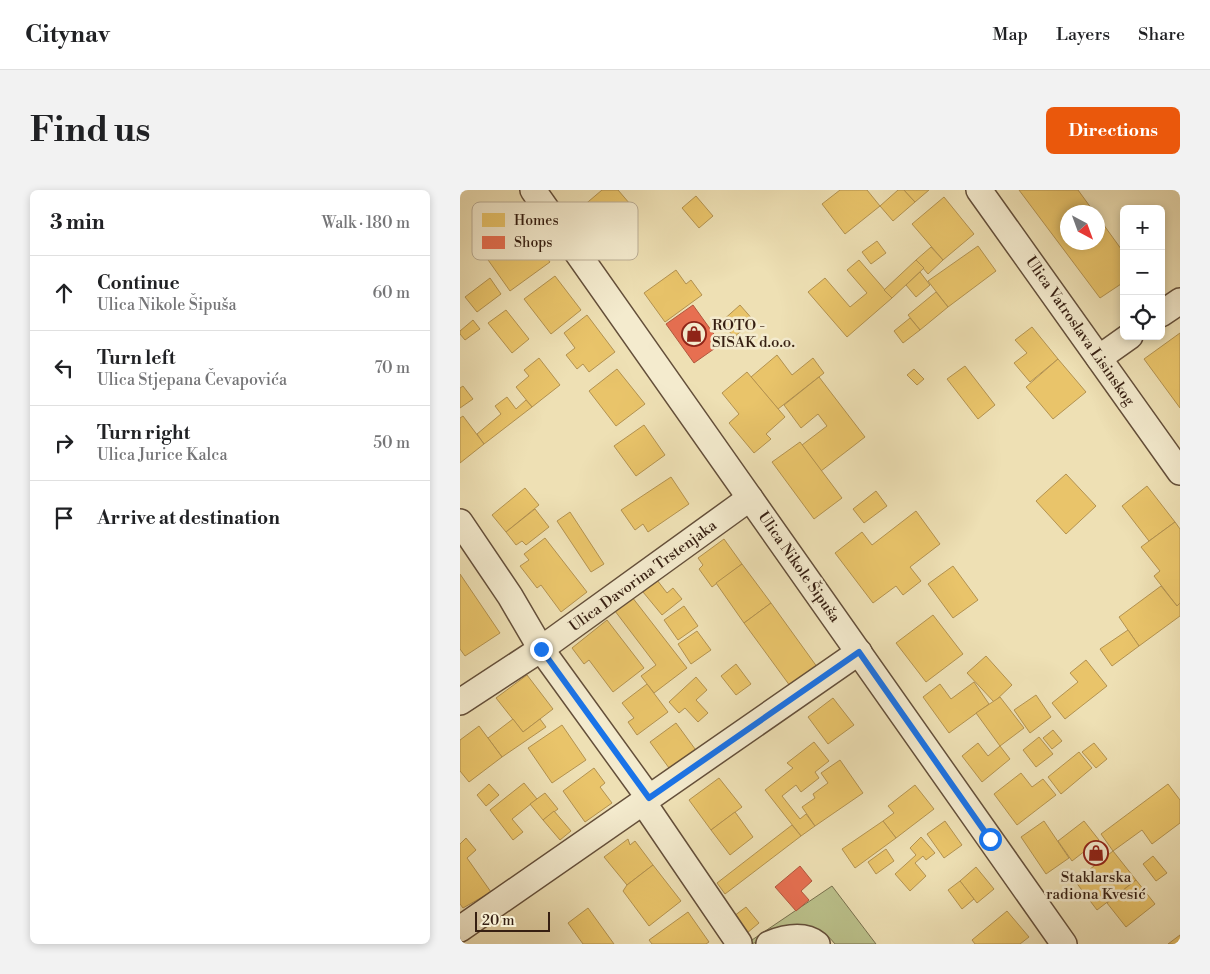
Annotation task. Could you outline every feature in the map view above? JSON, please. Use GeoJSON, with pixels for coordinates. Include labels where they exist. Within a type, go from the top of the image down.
{"type":"FeatureCollection","features":[{"type":"Feature","properties":{"kind":"street","name":"Ulica Nikole Šipuša"},"geometry":{"type":"LineString","coordinates":[[533,190],[541,202]]}},
{"type":"Feature","properties":{"kind":"street","name":"Ulica Vatroslava Lisinskog"},"geometry":{"type":"LineString","coordinates":[[979,190],[1180,472]]}},
{"type":"Feature","properties":{"kind":"street","name":"Ulica Nikole Šipuša"},"geometry":{"type":"LineString","coordinates":[[582,260],[1064,944]]}},
{"type":"Feature","properties":{"kind":"street"},"geometry":{"type":"LineString","coordinates":[[1165,311],[1180,301]]}},
{"type":"Feature","properties":{"kind":"street"},"geometry":{"type":"LineString","coordinates":[[1099,358],[1124,340]]}},
{"type":"Feature","properties":{"kind":"street","name":"Ulica Davorina Trstenjaka"},"geometry":{"type":"LineString","coordinates":[[460,702],[541,649],[750,498]]}},
{"type":"Feature","properties":{"kind":"street"},"geometry":{"type":"LineString","coordinates":[[460,522],[510,596],[541,649],[646,800],[739,943]]}},
{"type":"Feature","properties":{"kind":"street"},"geometry":{"type":"LineString","coordinates":[[460,929],[859,652]]}},
{"type":"Feature","properties":{"kind":"street"},"geometry":{"type":"LineString","coordinates":[[769,944],[780,940],[796,938],[810,939],[817,944]]}},
{"type":"Feature","properties":{"kind":"green space"},"geometry":{"type":"Polygon","coordinates":[[[832,886],[876,944],[835,944],[822,932],[803,926],[788,928],[766,935],[751,944],[749,942],[832,886]]]}},
{"type":"Feature","properties":{"kind":"building: Homes"},"geometry":{"type":"Polygon","coordinates":[[[602,190],[618,190],[628,202],[588,202],[602,190]]]}},
{"type":"Feature","properties":{"kind":"building: Homes"},"geometry":{"type":"Polygon","coordinates":[[[840,190],[867,190],[880,206],[845,234],[822,204],[840,190]]]}},
{"type":"Feature","properties":{"kind":"building: Homes"},"geometry":{"type":"Polygon","coordinates":[[[898,190],[904,190],[915,202],[893,221],[880,206],[898,190]]]}},
{"type":"Feature","properties":{"kind":"building: Homes"},"geometry":{"type":"Polygon","coordinates":[[[904,190],[929,190],[915,202],[904,190]]]}},
{"type":"Feature","properties":{"kind":"building: Homes"},"geometry":{"type":"Polygon","coordinates":[[[1019,190],[1078,190],[1089,205],[1060,205],[1060,245],[1019,190]]]}},
{"type":"Feature","properties":{"kind":"building: Homes"},"geometry":{"type":"Polygon","coordinates":[[[696,196],[713,216],[699,228],[682,208],[696,196]]]}},
{"type":"Feature","properties":{"kind":"building: Homes"},"geometry":{"type":"Polygon","coordinates":[[[944,197],[974,234],[943,260],[912,224],[944,197]]]}},
{"type":"Feature","properties":{"kind":"building: Homes"},"geometry":{"type":"Polygon","coordinates":[[[1105,227],[1120,247],[1120,285],[1100,298],[1064,250],[1105,250],[1105,227]]]}},
{"type":"Feature","properties":{"kind":"building: Homes"},"geometry":{"type":"Polygon","coordinates":[[[877,241],[886,253],[871,264],[862,252],[877,241]]]}},
{"type":"Feature","properties":{"kind":"building: Homes"},"geometry":{"type":"Polygon","coordinates":[[[978,246],[996,271],[948,307],[928,281],[978,246]]]}},
{"type":"Feature","properties":{"kind":"building: Homes"},"geometry":{"type":"Polygon","coordinates":[[[931,247],[943,260],[928,274],[916,260],[931,247]]]}},
{"type":"Feature","properties":{"kind":"building: Homes"},"geometry":{"type":"Polygon","coordinates":[[[488,260],[549,260],[550,262],[510,291],[488,260]]]}},
{"type":"Feature","properties":{"kind":"building: Homes"},"geometry":{"type":"Polygon","coordinates":[[[859,260],[892,298],[847,337],[808,292],[825,278],[850,307],[867,293],[847,270],[859,260]]]}},
{"type":"Feature","properties":{"kind":"building: Homes"},"geometry":{"type":"Polygon","coordinates":[[[916,260],[924,268],[892,298],[884,290],[916,260]]]}},
{"type":"Feature","properties":{"kind":"building: Homes"},"geometry":{"type":"Polygon","coordinates":[[[676,270],[686,284],[691,280],[702,295],[665,322],[644,293],[676,270]]]}},
{"type":"Feature","properties":{"kind":"building: Homes"},"geometry":{"type":"Polygon","coordinates":[[[920,272],[930,285],[916,297],[906,285],[920,272]]]}},
{"type":"Feature","properties":{"kind":"building: Homes"},"geometry":{"type":"Polygon","coordinates":[[[555,276],[581,310],[551,334],[524,299],[555,276]]]}},
{"type":"Feature","properties":{"kind":"building: Homes"},"geometry":{"type":"Polygon","coordinates":[[[490,278],[501,294],[477,312],[465,297],[490,278]]]}},
{"type":"Feature","properties":{"kind":"building: Homes"},"geometry":{"type":"Polygon","coordinates":[[[936,292],[948,307],[920,330],[908,315],[936,292]]]}},
{"type":"Feature","properties":{"kind":"building: Homes"},"geometry":{"type":"Polygon","coordinates":[[[740,305],[754,321],[734,337],[721,322],[740,305]]]}},
{"type":"Feature","properties":{"kind":"building: Homes"},"geometry":{"type":"Polygon","coordinates":[[[506,310],[529,339],[512,353],[488,323],[506,310]]]}},
{"type":"Feature","properties":{"kind":"building: Homes"},"geometry":{"type":"Polygon","coordinates":[[[587,315],[615,352],[589,372],[583,364],[577,369],[566,355],[575,348],[564,333],[587,315]]]}},
{"type":"Feature","properties":{"kind":"building: Homes"},"geometry":{"type":"Polygon","coordinates":[[[910,318],[920,330],[903,343],[894,331],[910,318]]]}},
{"type":"Feature","properties":{"kind":"building: Homes"},"geometry":{"type":"Polygon","coordinates":[[[473,320],[480,329],[465,340],[460,331],[473,320]]]}},
{"type":"Feature","properties":{"kind":"building: Homes"},"geometry":{"type":"Polygon","coordinates":[[[1032,327],[1058,359],[1030,382],[1014,363],[1027,353],[1015,340],[1032,327]]]}},
{"type":"Feature","properties":{"kind":"building: Homes"},"geometry":{"type":"Polygon","coordinates":[[[1180,333],[1180,408],[1144,359],[1180,333]]]}},
{"type":"Feature","properties":{"kind":"building: Homes"},"geometry":{"type":"Polygon","coordinates":[[[777,355],[792,375],[813,358],[824,373],[778,409],[751,377],[777,355]]]}},
{"type":"Feature","properties":{"kind":"building: Homes"},"geometry":{"type":"Polygon","coordinates":[[[539,358],[560,385],[532,407],[516,387],[529,376],[524,370],[539,358]]]}},
{"type":"Feature","properties":{"kind":"building: Homes"},"geometry":{"type":"Polygon","coordinates":[[[1058,359],[1086,392],[1053,419],[1026,387],[1058,359]]]}},
{"type":"Feature","properties":{"kind":"building: Homes"},"geometry":{"type":"Polygon","coordinates":[[[965,366],[995,405],[978,419],[947,379],[965,366]]]}},
{"type":"Feature","properties":{"kind":"building: Homes"},"geometry":{"type":"Polygon","coordinates":[[[617,369],[645,404],[616,426],[589,391],[617,369]]]}},
{"type":"Feature","properties":{"kind":"building: Homes"},"geometry":{"type":"Polygon","coordinates":[[[914,369],[924,379],[917,385],[907,375],[914,369]]]}},
{"type":"Feature","properties":{"kind":"building: Homes"},"geometry":{"type":"Polygon","coordinates":[[[747,372],[785,417],[766,434],[771,439],[754,453],[729,423],[739,414],[722,393],[747,372]]]}},
{"type":"Feature","properties":{"kind":"building: Homes"},"geometry":{"type":"Polygon","coordinates":[[[819,377],[865,437],[821,471],[802,445],[827,426],[818,414],[801,428],[784,405],[819,377]]]}},
{"type":"Feature","properties":{"kind":"building: Homes"},"geometry":{"type":"Polygon","coordinates":[[[463,386],[473,399],[460,408],[460,388],[463,386]]]}},
{"type":"Feature","properties":{"kind":"building: Homes"},"geometry":{"type":"Polygon","coordinates":[[[507,397],[516,409],[526,400],[532,407],[484,444],[477,434],[501,414],[495,406],[507,397]]]}},
{"type":"Feature","properties":{"kind":"building: Homes"},"geometry":{"type":"Polygon","coordinates":[[[463,416],[484,444],[460,463],[460,418],[463,416]]]}},
{"type":"Feature","properties":{"kind":"building: Homes"},"geometry":{"type":"Polygon","coordinates":[[[644,425],[665,455],[636,476],[614,446],[644,425]]]}},
{"type":"Feature","properties":{"kind":"building: Homes"},"geometry":{"type":"Polygon","coordinates":[[[800,442],[842,498],[814,519],[772,462],[800,442]]]}},
{"type":"Feature","properties":{"kind":"building: Homes"},"geometry":{"type":"Polygon","coordinates":[[[1066,474],[1096,506],[1066,534],[1036,501],[1066,474]]]}},
{"type":"Feature","properties":{"kind":"building: Homes"},"geometry":{"type":"Polygon","coordinates":[[[671,477],[689,504],[648,532],[643,524],[635,530],[621,510],[671,477]]]}},
{"type":"Feature","properties":{"kind":"building: Homes"},"geometry":{"type":"Polygon","coordinates":[[[1147,486],[1175,522],[1149,541],[1122,506],[1147,486]]]}},
{"type":"Feature","properties":{"kind":"building: Homes"},"geometry":{"type":"Polygon","coordinates":[[[525,488],[539,505],[506,532],[492,515],[525,488]]]}},
{"type":"Feature","properties":{"kind":"building: Homes"},"geometry":{"type":"Polygon","coordinates":[[[876,491],[887,506],[864,523],[853,509],[876,491]]]}},
{"type":"Feature","properties":{"kind":"building: Homes"},"geometry":{"type":"Polygon","coordinates":[[[535,509],[549,527],[526,545],[522,541],[516,545],[506,532],[535,509]]]}},
{"type":"Feature","properties":{"kind":"building: Homes"},"geometry":{"type":"Polygon","coordinates":[[[916,511],[940,544],[910,567],[921,581],[903,595],[896,586],[873,603],[835,553],[862,532],[872,545],[916,511]]]}},
{"type":"Feature","properties":{"kind":"building: Homes"},"geometry":{"type":"Polygon","coordinates":[[[570,512],[604,564],[591,572],[557,521],[570,512]]]}},
{"type":"Feature","properties":{"kind":"building: Homes"},"geometry":{"type":"Polygon","coordinates":[[[1175,522],[1180,529],[1180,603],[1177,606],[1154,576],[1160,571],[1141,547],[1175,522]]]}},
{"type":"Feature","properties":{"kind":"building: Homes"},"geometry":{"type":"Polygon","coordinates":[[[545,538],[587,592],[561,612],[541,585],[537,588],[520,566],[529,560],[524,554],[545,538]]]}},
{"type":"Feature","properties":{"kind":"building: Homes"},"geometry":{"type":"Polygon","coordinates":[[[724,539],[742,564],[712,587],[699,569],[703,565],[698,558],[724,539]]]}},
{"type":"Feature","properties":{"kind":"building: Homes"},"geometry":{"type":"Polygon","coordinates":[[[742,564],[771,603],[744,623],[716,583],[742,564]]]}},
{"type":"Feature","properties":{"kind":"building: Homes"},"geometry":{"type":"Polygon","coordinates":[[[953,566],[978,600],[953,618],[928,584],[953,566]]]}},
{"type":"Feature","properties":{"kind":"building: Homes"},"geometry":{"type":"Polygon","coordinates":[[[460,574],[500,633],[465,656],[460,649],[460,574]]]}},
{"type":"Feature","properties":{"kind":"building: Homes"},"geometry":{"type":"Polygon","coordinates":[[[657,580],[667,593],[673,588],[682,599],[662,615],[643,592],[657,580]]]}},
{"type":"Feature","properties":{"kind":"building: Homes"},"geometry":{"type":"Polygon","coordinates":[[[1161,586],[1177,606],[1180,603],[1180,616],[1139,646],[1119,617],[1161,586]]]}},
{"type":"Feature","properties":{"kind":"building: Homes"},"geometry":{"type":"Polygon","coordinates":[[[632,597],[687,668],[654,693],[641,676],[656,665],[615,611],[632,597]]]}},
{"type":"Feature","properties":{"kind":"building: Homes"},"geometry":{"type":"Polygon","coordinates":[[[771,603],[820,671],[793,690],[744,623],[771,603]]]}},
{"type":"Feature","properties":{"kind":"building: Homes"},"geometry":{"type":"Polygon","coordinates":[[[684,606],[698,626],[678,640],[664,620],[684,606]]]}},
{"type":"Feature","properties":{"kind":"building: Homes"},"geometry":{"type":"Polygon","coordinates":[[[933,615],[963,654],[926,682],[896,643],[933,615]]]}},
{"type":"Feature","properties":{"kind":"building: Homes"},"geometry":{"type":"Polygon","coordinates":[[[607,620],[644,668],[613,692],[589,660],[584,664],[572,648],[607,620]]]}},
{"type":"Feature","properties":{"kind":"building: Homes"},"geometry":{"type":"Polygon","coordinates":[[[1128,630],[1139,646],[1112,666],[1100,649],[1128,630]]]}},
{"type":"Feature","properties":{"kind":"building: Homes"},"geometry":{"type":"Polygon","coordinates":[[[697,631],[711,650],[691,664],[678,644],[697,631]]]}},
{"type":"Feature","properties":{"kind":"building: Homes"},"geometry":{"type":"Polygon","coordinates":[[[986,656],[1012,685],[994,702],[967,673],[986,656]]]}},
{"type":"Feature","properties":{"kind":"building: Homes"},"geometry":{"type":"Polygon","coordinates":[[[1086,660],[1107,686],[1065,719],[1052,703],[1078,682],[1070,673],[1086,660]]]}},
{"type":"Feature","properties":{"kind":"building: Homes"},"geometry":{"type":"Polygon","coordinates":[[[736,664],[751,684],[736,695],[721,676],[736,664]]]}},
{"type":"Feature","properties":{"kind":"building: Homes"},"geometry":{"type":"Polygon","coordinates":[[[527,675],[553,709],[523,732],[496,698],[527,675]]]}},
{"type":"Feature","properties":{"kind":"building: Homes"},"geometry":{"type":"Polygon","coordinates":[[[696,677],[707,690],[696,700],[708,713],[698,722],[685,708],[679,713],[669,702],[696,677]]]}},
{"type":"Feature","properties":{"kind":"building: Homes"},"geometry":{"type":"Polygon","coordinates":[[[974,682],[989,704],[949,733],[923,697],[940,684],[951,699],[974,682]]]}},
{"type":"Feature","properties":{"kind":"building: Homes"},"geometry":{"type":"Polygon","coordinates":[[[647,684],[668,712],[637,735],[628,722],[634,718],[622,703],[647,684]]]}},
{"type":"Feature","properties":{"kind":"building: Homes"},"geometry":{"type":"Polygon","coordinates":[[[1036,695],[1051,717],[1030,733],[1014,710],[1036,695]]]}},
{"type":"Feature","properties":{"kind":"building: Homes"},"geometry":{"type":"Polygon","coordinates":[[[1000,697],[1024,728],[1000,746],[976,713],[1000,697]]]}},
{"type":"Feature","properties":{"kind":"building: Homes"},"geometry":{"type":"Polygon","coordinates":[[[833,698],[854,725],[828,744],[808,717],[833,698]]]}},
{"type":"Feature","properties":{"kind":"building: Homes"},"geometry":{"type":"Polygon","coordinates":[[[513,719],[523,732],[540,719],[546,727],[502,757],[488,738],[513,719]]]}},
{"type":"Feature","properties":{"kind":"building: Homes"},"geometry":{"type":"Polygon","coordinates":[[[676,723],[698,753],[672,772],[650,742],[676,723]]]}},
{"type":"Feature","properties":{"kind":"building: Homes"},"geometry":{"type":"Polygon","coordinates":[[[562,725],[586,760],[552,783],[528,748],[562,725]]]}},
{"type":"Feature","properties":{"kind":"building: Homes"},"geometry":{"type":"Polygon","coordinates":[[[479,726],[502,757],[469,782],[460,771],[460,740],[479,726]]]}},
{"type":"Feature","properties":{"kind":"building: Homes"},"geometry":{"type":"Polygon","coordinates":[[[1053,730],[1062,741],[1052,749],[1043,738],[1053,730]]]}},
{"type":"Feature","properties":{"kind":"building: Homes"},"geometry":{"type":"Polygon","coordinates":[[[1039,737],[1053,754],[1036,767],[1023,750],[1039,737]]]}},
{"type":"Feature","properties":{"kind":"building: Homes"},"geometry":{"type":"Polygon","coordinates":[[[814,742],[829,761],[815,772],[819,778],[801,792],[796,785],[782,796],[800,819],[806,814],[815,826],[801,836],[765,790],[793,768],[787,763],[814,742]]]}},
{"type":"Feature","properties":{"kind":"building: Homes"},"geometry":{"type":"Polygon","coordinates":[[[978,743],[988,756],[1000,746],[1010,759],[982,782],[962,756],[978,743]]]}},
{"type":"Feature","properties":{"kind":"building: Homes"},"geometry":{"type":"Polygon","coordinates":[[[1094,743],[1107,759],[1096,768],[1082,752],[1094,743]]]}},
{"type":"Feature","properties":{"kind":"building: Homes"},"geometry":{"type":"Polygon","coordinates":[[[1079,752],[1092,768],[1061,794],[1048,777],[1079,752]]]}},
{"type":"Feature","properties":{"kind":"building: Homes"},"geometry":{"type":"Polygon","coordinates":[[[840,760],[863,793],[815,826],[802,807],[815,798],[813,794],[828,783],[821,773],[840,760]]]}},
{"type":"Feature","properties":{"kind":"building: Homes"},"geometry":{"type":"Polygon","coordinates":[[[594,768],[605,783],[600,787],[612,803],[585,822],[563,791],[594,768]]]}},
{"type":"Feature","properties":{"kind":"building: Homes"},"geometry":{"type":"Polygon","coordinates":[[[1021,773],[1032,787],[1043,779],[1056,795],[1017,825],[994,794],[1021,773]]]}},
{"type":"Feature","properties":{"kind":"building: Homes"},"geometry":{"type":"Polygon","coordinates":[[[719,778],[742,807],[711,830],[689,800],[719,778]]]}},
{"type":"Feature","properties":{"kind":"building: Homes"},"geometry":{"type":"Polygon","coordinates":[[[524,783],[537,799],[512,819],[523,832],[513,840],[490,810],[524,783]]]}},
{"type":"Feature","properties":{"kind":"building: Homes"},"geometry":{"type":"Polygon","coordinates":[[[489,784],[499,795],[486,806],[477,795],[489,784]]]}},
{"type":"Feature","properties":{"kind":"building: Homes"},"geometry":{"type":"Polygon","coordinates":[[[1168,784],[1180,800],[1180,823],[1152,844],[1142,830],[1113,851],[1101,834],[1168,784]]]}},
{"type":"Feature","properties":{"kind":"building: Homes"},"geometry":{"type":"Polygon","coordinates":[[[915,785],[934,809],[896,838],[883,821],[894,813],[888,806],[915,785]]]}},
{"type":"Feature","properties":{"kind":"building: Homes"},"geometry":{"type":"Polygon","coordinates":[[[545,793],[558,809],[543,820],[530,804],[545,793]]]}},
{"type":"Feature","properties":{"kind":"building: Homes"},"geometry":{"type":"Polygon","coordinates":[[[554,811],[571,831],[560,840],[543,820],[554,811]]]}},
{"type":"Feature","properties":{"kind":"building: Homes"},"geometry":{"type":"Polygon","coordinates":[[[735,812],[753,837],[730,855],[711,830],[735,812]]]}},
{"type":"Feature","properties":{"kind":"building: Homes"},"geometry":{"type":"Polygon","coordinates":[[[883,821],[896,838],[855,868],[842,849],[883,821]]]}},
{"type":"Feature","properties":{"kind":"building: Homes"},"geometry":{"type":"Polygon","coordinates":[[[945,821],[962,845],[944,858],[927,834],[945,821]]]}},
{"type":"Feature","properties":{"kind":"building: Homes"},"geometry":{"type":"Polygon","coordinates":[[[1044,821],[1069,858],[1046,874],[1021,837],[1044,821]]]}},
{"type":"Feature","properties":{"kind":"building: Homes"},"geometry":{"type":"Polygon","coordinates":[[[1084,821],[1099,840],[1072,861],[1058,841],[1084,821]]]}},
{"type":"Feature","properties":{"kind":"building: Homes"},"geometry":{"type":"Polygon","coordinates":[[[792,825],[801,836],[725,894],[717,883],[792,825]]]}},
{"type":"Feature","properties":{"kind":"building: Homes"},"geometry":{"type":"Polygon","coordinates":[[[921,837],[935,853],[926,860],[923,856],[915,863],[926,876],[910,891],[895,874],[916,855],[910,848],[921,837]]]}},
{"type":"Feature","properties":{"kind":"building: Homes"},"geometry":{"type":"Polygon","coordinates":[[[466,838],[476,850],[467,858],[491,892],[463,908],[460,904],[460,844],[466,838]]]}},
{"type":"Feature","properties":{"kind":"building: Homes"},"geometry":{"type":"Polygon","coordinates":[[[628,839],[630,845],[635,841],[653,865],[627,885],[604,857],[628,839]]]}},
{"type":"Feature","properties":{"kind":"building: Homes"},"geometry":{"type":"Polygon","coordinates":[[[886,849],[894,861],[876,874],[868,862],[886,849]]]}},
{"type":"Feature","properties":{"kind":"building: Homes"},"geometry":{"type":"Polygon","coordinates":[[[1113,851],[1136,880],[1097,910],[1075,881],[1113,851]]]}},
{"type":"Feature","properties":{"kind":"building: Homes"},"geometry":{"type":"Polygon","coordinates":[[[1153,856],[1167,873],[1156,881],[1143,864],[1153,856]]]}},
{"type":"Feature","properties":{"kind":"building: Homes"},"geometry":{"type":"Polygon","coordinates":[[[653,865],[681,901],[649,926],[623,891],[627,885],[653,865]]]}},
{"type":"Feature","properties":{"kind":"building: Homes"},"geometry":{"type":"Polygon","coordinates":[[[976,867],[994,889],[977,903],[960,881],[976,867]]]}},
{"type":"Feature","properties":{"kind":"building: Homes"},"geometry":{"type":"Polygon","coordinates":[[[1136,880],[1155,904],[1126,927],[1107,903],[1136,880]]]}},
{"type":"Feature","properties":{"kind":"building: Homes"},"geometry":{"type":"Polygon","coordinates":[[[960,881],[974,899],[962,909],[948,890],[960,881]]]}},
{"type":"Feature","properties":{"kind":"building: Homes"},"geometry":{"type":"Polygon","coordinates":[[[746,907],[759,923],[747,933],[734,916],[746,907]]]}},
{"type":"Feature","properties":{"kind":"building: Homes"},"geometry":{"type":"Polygon","coordinates":[[[588,908],[614,944],[583,944],[568,923],[588,908]]]}},
{"type":"Feature","properties":{"kind":"building: Homes"},"geometry":{"type":"Polygon","coordinates":[[[1007,911],[1029,937],[1020,944],[975,944],[972,940],[1007,911]]]}},
{"type":"Feature","properties":{"kind":"building: Homes"},"geometry":{"type":"Polygon","coordinates":[[[688,912],[709,942],[706,944],[652,944],[649,940],[688,912]]]}},
{"type":"Feature","properties":{"kind":"building: Homes"},"geometry":{"type":"Polygon","coordinates":[[[1180,935],[1180,944],[1168,944],[1180,935]]]}},
{"type":"Feature","properties":{"kind":"building: Shops","name":"ROTO - SISAK d.o.o."},"geometry":{"type":"Polygon","coordinates":[[[693,305],[721,344],[694,363],[666,324],[693,305]]]}},
{"type":"Feature","properties":{"kind":"building: Shops"},"geometry":{"type":"Polygon","coordinates":[[[800,866],[812,881],[801,891],[809,900],[796,911],[775,887],[800,866]]]}},
{"type":"Feature","properties":{"kind":"place","name":"ROTO - SISAK d.o.o."},"geometry":{"type":"Point","coordinates":[694,334]}},
{"type":"Feature","properties":{"kind":"place","name":"Staklarska radiona Kvesić"},"geometry":{"type":"Point","coordinates":[1096,853]}},
{"type":"Feature","properties":{"kind":"route"},"geometry":{"type":"LineString","coordinates":[[541,649],[649,798],[859,652],[990,839]]}}]}
